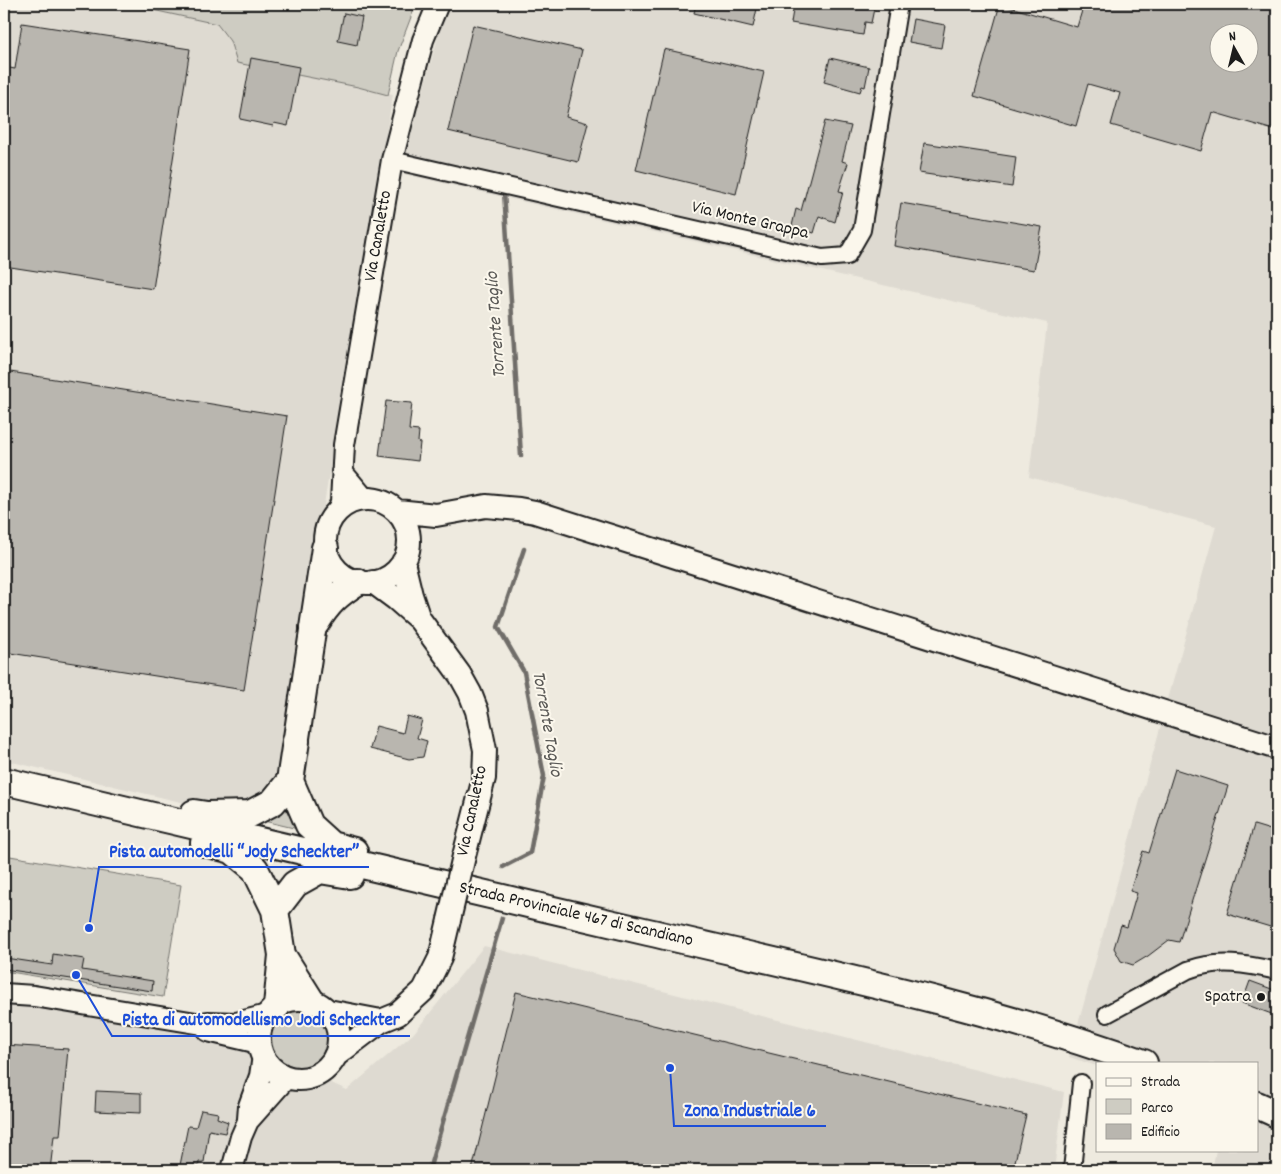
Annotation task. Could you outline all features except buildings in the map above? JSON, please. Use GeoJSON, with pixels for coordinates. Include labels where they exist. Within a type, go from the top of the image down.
{"type":"FeatureCollection","features":[{"type":"Feature","properties":{"kind":"highway"},"geometry":{"type":"LineString","coordinates":[[313,628],[325,548]]}},
{"type":"Feature","properties":{"kind":"highway"},"geometry":{"type":"LineString","coordinates":[[313,628],[338,594],[365,582]]}},
{"type":"Feature","properties":{"kind":"highway"},"geometry":{"type":"LineString","coordinates":[[62,794],[207,815],[250,814],[273,802],[290,781],[296,741]]}},
{"type":"Feature","properties":{"kind":"highway","name":"Strada Provinciale 467 di Scandiano"},"geometry":{"type":"LineString","coordinates":[[4,781],[828,974],[998,1016],[1141,1062]]}},
{"type":"Feature","properties":{"kind":"highway"},"geometry":{"type":"LineString","coordinates":[[290,781],[309,825],[332,845],[415,866],[498,897]]}},
{"type":"Feature","properties":{"kind":"highway"},"geometry":{"type":"LineString","coordinates":[[62,794],[144,826],[232,850],[255,869],[275,910],[282,955],[272,1011]]}},
{"type":"Feature","properties":{"kind":"highway"},"geometry":{"type":"LineString","coordinates":[[275,910],[295,884],[320,870],[498,897]]}},
{"type":"Feature","properties":{"kind":"highway"},"geometry":{"type":"LineString","coordinates":[[282,955],[319,1006]]}},
{"type":"Feature","properties":{"kind":"highway"},"geometry":{"type":"LineString","coordinates":[[1258,1105],[1277,1114]]}},
{"type":"Feature","properties":{"kind":"main road"},"geometry":{"type":"LineString","coordinates":[[406,551],[406,524],[391,506],[377,500],[360,499],[344,505],[332,516],[325,532],[327,556],[336,570],[349,579],[365,582],[394,574],[406,551],[436,514]]}},
{"type":"Feature","properties":{"kind":"main road"},"geometry":{"type":"LineString","coordinates":[[396,511],[436,514],[486,506],[535,512],[1277,748]]}},
{"type":"Feature","properties":{"kind":"main road","name":"Via Canaletto"},"geometry":{"type":"LineString","coordinates":[[406,551],[411,595],[420,620]]}},
{"type":"Feature","properties":{"kind":"main road","name":"Via Canaletto"},"geometry":{"type":"LineString","coordinates":[[335,1056],[381,1021],[398,1014],[424,990],[440,958],[484,778],[485,750],[477,711],[470,693],[420,620],[396,599],[365,582]]}},
{"type":"Feature","properties":{"kind":"main road"},"geometry":{"type":"LineString","coordinates":[[296,741],[313,628]]}},
{"type":"Feature","properties":{"kind":"main road"},"geometry":{"type":"LineString","coordinates":[[319,1006],[336,1024],[339,1032],[338,1048],[331,1063],[319,1074],[304,1079],[288,1077],[273,1069],[261,1050],[260,1029],[272,1011],[297,999],[381,1021]]}},
{"type":"Feature","properties":{"kind":"street","name":"Via Canaletto"},"geometry":{"type":"LineString","coordinates":[[338,510],[341,502],[345,436],[392,160],[423,40],[438,4]]}},
{"type":"Feature","properties":{"kind":"street","name":"Via Monte Grappa"},"geometry":{"type":"LineString","coordinates":[[392,160],[822,258],[847,256],[862,230],[899,4]]}},
{"type":"Feature","properties":{"kind":"street"},"geometry":{"type":"LineString","coordinates":[[342,472],[363,496],[377,500]]}},
{"type":"Feature","properties":{"kind":"street"},"geometry":{"type":"LineString","coordinates":[[1107,1014],[1188,970],[1199,966],[1235,963],[1277,971]]}},
{"type":"Feature","properties":{"kind":"street"},"geometry":{"type":"LineString","coordinates":[[4,994],[34,996],[202,1024],[208,1022],[236,1023],[272,1011]]}},
{"type":"Feature","properties":{"kind":"street"},"geometry":{"type":"LineString","coordinates":[[202,1024],[206,1030],[261,1050],[260,1076],[249,1106],[248,1121]]}},
{"type":"Feature","properties":{"kind":"street"},"geometry":{"type":"LineString","coordinates":[[232,1170],[241,1137],[248,1121],[288,1077]]}},
{"type":"Feature","properties":{"kind":"street"},"geometry":{"type":"LineString","coordinates":[[1072,1170],[1081,1083]]}},
{"type":"Feature","properties":{"kind":"shaded area"},"geometry":{"type":"Polygon","coordinates":[[[4,4],[125,4],[217,24],[230,41],[238,63],[393,94],[280,766],[260,799],[210,809],[4,760],[4,4]]]}},
{"type":"Feature","properties":{"kind":"shaded area"},"geometry":{"type":"Polygon","coordinates":[[[447,4],[1277,4],[1277,1170],[1212,1170],[1216,1152],[1258,1152],[1258,1062],[1096,1062],[1096,1066],[1069,1057],[1216,526],[1029,477],[1047,323],[400,173],[447,4]]]}},
{"type":"Feature","properties":{"kind":"shaded area"},"geometry":{"type":"Polygon","coordinates":[[[484,946],[1064,1092],[1054,1170],[4,1170],[4,1003],[33,1004],[248,1046],[347,1090],[413,1034],[484,946]]]}},
{"type":"Feature","properties":{"kind":"green space"},"geometry":{"type":"Polygon","coordinates":[[[125,4],[416,4],[398,51],[388,95],[358,87],[237,63],[230,41],[217,24],[125,4]]]}},
{"type":"Feature","properties":{"kind":"green space"},"geometry":{"type":"Polygon","coordinates":[[[287,802],[298,829],[264,821],[272,817],[287,802]]]}},
{"type":"Feature","properties":{"kind":"green space"},"geometry":{"type":"Polygon","coordinates":[[[4,855],[181,885],[163,997],[4,971],[4,855]]]}},
{"type":"Feature","properties":{"kind":"green space"},"geometry":{"type":"Polygon","coordinates":[[[294,1007],[306,1007],[317,1012],[325,1020],[330,1031],[328,1049],[317,1062],[306,1067],[294,1067],[283,1062],[275,1054],[270,1043],[270,1031],[275,1020],[283,1012],[294,1007]]]}},
{"type":"Feature","properties":{"kind":"waterway","name":"Torrente Taglio"},"geometry":{"type":"LineString","coordinates":[[504,192],[521,456]]}},
{"type":"Feature","properties":{"kind":"waterway","name":"Torrente Taglio"},"geometry":{"type":"LineString","coordinates":[[503,867],[530,853],[544,776],[524,672],[498,627],[524,549]]}},
{"type":"Feature","properties":{"kind":"waterway","name":"Torrente Taglio"},"geometry":{"type":"LineString","coordinates":[[429,1170],[502,918]]}},
{"type":"Feature","properties":{"kind":"place","name":"Pista automodelli “Jody Scheckter”"},"geometry":{"type":"Point","coordinates":[89,928]}},
{"type":"Feature","properties":{"kind":"place","name":"Pista di automodellismo Jodi Scheckter"},"geometry":{"type":"Point","coordinates":[76,975]}},
{"type":"Feature","properties":{"kind":"place","name":"Spatra"},"geometry":{"type":"Point","coordinates":[1261,997]}},
{"type":"Feature","properties":{"kind":"place","name":"Zona Industriale 6"},"geometry":{"type":"Point","coordinates":[670,1068]}}]}
